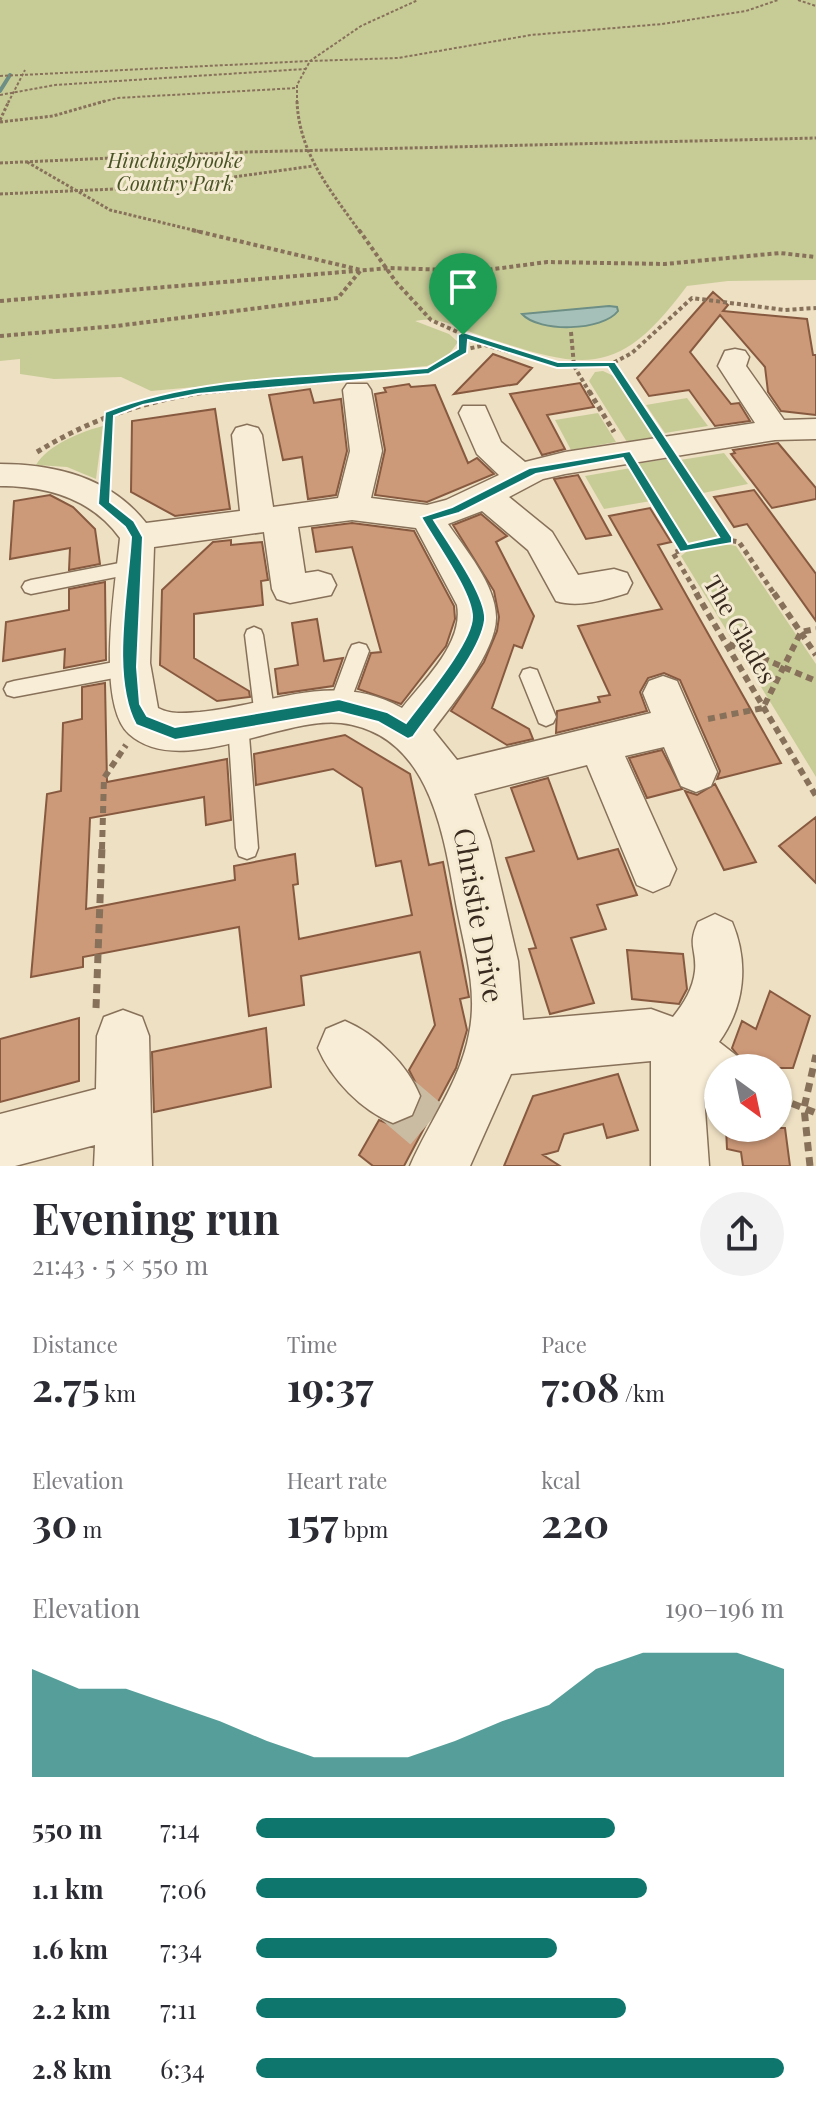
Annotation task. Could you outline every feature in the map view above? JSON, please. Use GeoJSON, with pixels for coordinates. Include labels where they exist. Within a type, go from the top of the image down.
{"type":"FeatureCollection","features":[{"type":"Feature","properties":{"kind":"street"},"geometry":{"type":"LineString","coordinates":[[735,357],[732,366],[775,430]]}},
{"type":"Feature","properties":{"kind":"street"},"geometry":{"type":"LineString","coordinates":[[352,508],[366,451],[355,383]]}},
{"type":"Feature","properties":{"kind":"street"},"geometry":{"type":"LineString","coordinates":[[474,413],[488,447],[521,477]]}},
{"type":"Feature","properties":{"kind":"street"},"geometry":{"type":"LineString","coordinates":[[136,552],[269,519],[352,508],[427,517],[455,510],[521,477],[565,463],[775,430],[816,429]]}},
{"type":"Feature","properties":{"kind":"street"},"geometry":{"type":"LineString","coordinates":[[247,435],[290,589],[318,585]]}},
{"type":"Feature","properties":{"kind":"street"},"geometry":{"type":"LineString","coordinates":[[9,474],[40,475],[73,485],[129,524],[136,552],[130,667],[133,705],[142,721]]}},
{"type":"Feature","properties":{"kind":"street"},"geometry":{"type":"LineString","coordinates":[[485,495],[540,541],[569,591],[614,583]]}},
{"type":"Feature","properties":{"kind":"street"},"geometry":{"type":"LineString","coordinates":[[408,732],[470,642],[479,618],[472,595],[427,517]]}},
{"type":"Feature","properties":{"kind":"street","name":"Christie Drive"},"geometry":{"type":"LineString","coordinates":[[142,721],[175,734],[339,705],[382,717],[408,732],[450,782],[462,817],[494,970],[498,1015],[491,1049],[427,1133],[345,1048]]}},
{"type":"Feature","properties":{"kind":"street"},"geometry":{"type":"LineString","coordinates":[[450,782],[565,738],[669,709],[696,772]]}},
{"type":"Feature","properties":{"kind":"street"},"geometry":{"type":"LineString","coordinates":[[565,738],[653,869]]}},
{"type":"Feature","properties":{"kind":"street"},"geometry":{"type":"LineString","coordinates":[[680,1166],[676,1087],[701,1061],[720,970],[715,939]]}},
{"type":"Feature","properties":{"kind":"street"},"geometry":{"type":"LineString","coordinates":[[491,1049],[651,1035],[701,1061]]}},
{"type":"Feature","properties":{"kind":"street"},"geometry":{"type":"LineString","coordinates":[[123,1036],[123,1166]]}},
{"type":"Feature","properties":{"kind":"street"},"geometry":{"type":"LineString","coordinates":[[3,1141],[124,1110]]}},
{"type":"Feature","properties":{"kind":"lane"},"geometry":{"type":"LineString","coordinates":[[31,587],[136,552]]}},
{"type":"Feature","properties":{"kind":"lane"},"geometry":{"type":"LineString","coordinates":[[247,848],[254,635]]}},
{"type":"Feature","properties":{"kind":"lane"},"geometry":{"type":"LineString","coordinates":[[339,705],[359,651]]}},
{"type":"Feature","properties":{"kind":"lane"},"geometry":{"type":"LineString","coordinates":[[14,689],[130,667]]}},
{"type":"Feature","properties":{"kind":"lane"},"geometry":{"type":"LineString","coordinates":[[530,676],[565,738]]}},
{"type":"Feature","properties":{"kind":"path"},"geometry":{"type":"LineString","coordinates":[[418,0],[361,26],[310,61],[297,88],[298,124],[313,166],[390,268],[396,282],[431,320],[485,345],[557,365],[574,366],[611,364],[632,353],[692,298],[785,310],[816,308]]}},
{"type":"Feature","properties":{"kind":"path"},"geometry":{"type":"LineString","coordinates":[[0,76],[25,72],[398,58],[531,35],[662,24],[746,11],[778,0]]}},
{"type":"Feature","properties":{"kind":"path"},"geometry":{"type":"LineString","coordinates":[[798,0],[816,6]]}},
{"type":"Feature","properties":{"kind":"path"},"geometry":{"type":"LineString","coordinates":[[0,95],[55,85],[305,69]]}},
{"type":"Feature","properties":{"kind":"path"},"geometry":{"type":"LineString","coordinates":[[0,121],[25,72]]}},
{"type":"Feature","properties":{"kind":"path"},"geometry":{"type":"LineString","coordinates":[[0,121],[53,116],[117,98],[297,88]]}},
{"type":"Feature","properties":{"kind":"path"},"geometry":{"type":"LineString","coordinates":[[0,163],[816,138]]}},
{"type":"Feature","properties":{"kind":"path"},"geometry":{"type":"LineString","coordinates":[[26,161],[110,210],[361,270]]}},
{"type":"Feature","properties":{"kind":"path"},"geometry":{"type":"LineString","coordinates":[[0,194],[161,187],[313,166]]}},
{"type":"Feature","properties":{"kind":"path"},"geometry":{"type":"LineString","coordinates":[[0,301],[390,268],[479,271],[547,262],[665,264],[780,253],[816,257]]}},
{"type":"Feature","properties":{"kind":"path"},"geometry":{"type":"LineString","coordinates":[[0,336],[116,326],[338,298],[361,270]]}},
{"type":"Feature","properties":{"kind":"path"},"geometry":{"type":"LineString","coordinates":[[571,332],[574,366]]}},
{"type":"Feature","properties":{"kind":"path"},"geometry":{"type":"LineString","coordinates":[[463,335],[463,350]]}},
{"type":"Feature","properties":{"kind":"path"},"geometry":{"type":"LineString","coordinates":[[9,474],[38,450],[140,402],[198,390],[355,383],[429,371],[463,350],[485,345]]}},
{"type":"Feature","properties":{"kind":"path","name":"The Glades"},"geometry":{"type":"LineString","coordinates":[[611,364],[728,540],[739,542],[816,655]]}},
{"type":"Feature","properties":{"kind":"path","name":"The Glades"},"geometry":{"type":"LineString","coordinates":[[574,366],[684,549],[673,553],[816,796]]}},
{"type":"Feature","properties":{"kind":"path"},"geometry":{"type":"LineString","coordinates":[[104,504],[109,414]]}},
{"type":"Feature","properties":{"kind":"path"},"geometry":{"type":"LineString","coordinates":[[684,549],[728,540]]}},
{"type":"Feature","properties":{"kind":"path"},"geometry":{"type":"LineString","coordinates":[[669,709],[763,708],[801,632],[816,629]]}},
{"type":"Feature","properties":{"kind":"path"},"geometry":{"type":"LineString","coordinates":[[728,644],[816,681]]}},
{"type":"Feature","properties":{"kind":"path"},"geometry":{"type":"LineString","coordinates":[[123,1036],[96,1020],[104,778],[142,721]]}},
{"type":"Feature","properties":{"kind":"path"},"geometry":{"type":"LineString","coordinates":[[810,1166],[804,1108],[816,1055]]}},
{"type":"Feature","properties":{"kind":"path"},"geometry":{"type":"LineString","coordinates":[[792,1103],[816,1113]]}},
{"type":"Feature","properties":{"kind":"green space","name":"Hinchingbrooke Country Park"},"geometry":{"type":"Polygon","coordinates":[[[0,0],[816,0],[816,280],[728,281],[687,286],[640,339],[618,352],[596,359],[546,355],[448,323],[424,320],[415,321],[449,334],[458,342],[447,357],[427,366],[151,391],[121,377],[54,379],[20,374],[20,359],[0,361],[0,0]]]}},
{"type":"Feature","properties":{"kind":"green space"},"geometry":{"type":"Polygon","coordinates":[[[603,371],[618,378],[656,438],[627,442],[589,381],[595,372],[603,371]]]}},
{"type":"Feature","properties":{"kind":"green space"},"geometry":{"type":"Polygon","coordinates":[[[687,398],[708,426],[665,433],[646,405],[687,398]]]}},
{"type":"Feature","properties":{"kind":"green space"},"geometry":{"type":"Polygon","coordinates":[[[598,413],[616,442],[571,450],[555,420],[598,413]]]}},
{"type":"Feature","properties":{"kind":"green space"},"geometry":{"type":"Polygon","coordinates":[[[103,426],[96,479],[67,467],[36,465],[56,445],[103,426]]]}},
{"type":"Feature","properties":{"kind":"green space"},"geometry":{"type":"Polygon","coordinates":[[[724,453],[748,484],[703,493],[680,460],[724,453]]]}},
{"type":"Feature","properties":{"kind":"green space"},"geometry":{"type":"Polygon","coordinates":[[[667,459],[725,544],[736,546],[816,664],[816,777],[681,556],[690,549],[636,464],[667,459]]]}},
{"type":"Feature","properties":{"kind":"green space"},"geometry":{"type":"Polygon","coordinates":[[[631,468],[651,501],[604,509],[585,476],[631,468]]]}},
{"type":"Feature","properties":{"kind":"water"},"geometry":{"type":"Polygon","coordinates":[[[617,307],[618,311],[610,318],[586,326],[556,327],[530,320],[522,314],[617,307]]]}},
{"type":"Feature","properties":{"kind":"building"},"geometry":{"type":"Polygon","coordinates":[[[713,292],[728,305],[723,311],[807,319],[813,355],[816,355],[816,415],[781,411],[768,392],[765,367],[720,315],[690,352],[731,404],[739,403],[750,421],[715,426],[689,390],[649,396],[637,378],[713,292]]]}},
{"type":"Feature","properties":{"kind":"building"},"geometry":{"type":"Polygon","coordinates":[[[493,354],[532,368],[517,384],[454,394],[493,354]]]}},
{"type":"Feature","properties":{"kind":"building"},"geometry":{"type":"Polygon","coordinates":[[[580,383],[594,407],[547,415],[565,449],[542,455],[510,394],[580,383]]]}},
{"type":"Feature","properties":{"kind":"building"},"geometry":{"type":"Polygon","coordinates":[[[409,384],[411,387],[435,385],[468,463],[477,458],[494,474],[427,502],[375,495],[385,450],[375,394],[386,392],[384,388],[409,384]]]}},
{"type":"Feature","properties":{"kind":"building"},"geometry":{"type":"Polygon","coordinates":[[[310,389],[314,403],[341,399],[347,451],[336,495],[308,499],[302,457],[283,460],[269,395],[310,389]]]}},
{"type":"Feature","properties":{"kind":"building"},"geometry":{"type":"Polygon","coordinates":[[[215,409],[230,509],[175,516],[131,492],[132,421],[215,409]]]}},
{"type":"Feature","properties":{"kind":"building"},"geometry":{"type":"Polygon","coordinates":[[[778,443],[816,488],[816,499],[772,508],[731,454],[735,453],[733,450],[778,443]]]}},
{"type":"Feature","properties":{"kind":"building"},"geometry":{"type":"Polygon","coordinates":[[[578,475],[611,535],[586,539],[554,479],[578,475]]]}},
{"type":"Feature","properties":{"kind":"building"},"geometry":{"type":"Polygon","coordinates":[[[754,490],[816,574],[816,621],[747,524],[734,527],[714,497],[754,490]]]}},
{"type":"Feature","properties":{"kind":"building"},"geometry":{"type":"Polygon","coordinates":[[[50,495],[73,507],[95,529],[100,564],[69,570],[70,548],[10,559],[14,501],[50,495]]]}},
{"type":"Feature","properties":{"kind":"building"},"geometry":{"type":"Polygon","coordinates":[[[650,508],[671,542],[658,545],[781,763],[717,779],[720,771],[680,680],[664,673],[648,678],[640,692],[647,711],[556,733],[557,711],[600,702],[598,697],[610,695],[578,626],[662,609],[609,516],[650,508]]]}},
{"type":"Feature","properties":{"kind":"building"},"geometry":{"type":"Polygon","coordinates":[[[481,514],[507,536],[496,542],[534,616],[522,648],[514,645],[492,708],[529,729],[533,739],[507,745],[451,711],[484,662],[497,631],[499,617],[494,591],[453,525],[481,514]]]}},
{"type":"Feature","properties":{"kind":"building"},"geometry":{"type":"Polygon","coordinates":[[[352,523],[414,531],[454,606],[455,619],[446,646],[401,704],[358,689],[371,653],[381,652],[352,547],[316,552],[312,528],[352,523]]]}},
{"type":"Feature","properties":{"kind":"building"},"geometry":{"type":"Polygon","coordinates":[[[231,540],[231,545],[262,542],[268,580],[261,581],[263,605],[194,614],[194,658],[249,691],[250,697],[217,701],[160,665],[162,590],[213,542],[231,540]]]}},
{"type":"Feature","properties":{"kind":"building"},"geometry":{"type":"Polygon","coordinates":[[[105,582],[106,660],[64,668],[65,649],[3,661],[6,622],[69,610],[69,589],[105,582]]]}},
{"type":"Feature","properties":{"kind":"building"},"geometry":{"type":"Polygon","coordinates":[[[317,619],[324,661],[343,658],[333,686],[278,694],[275,669],[298,665],[292,623],[317,619]]]}},
{"type":"Feature","properties":{"kind":"building"},"geometry":{"type":"Polygon","coordinates":[[[105,683],[107,782],[227,759],[231,820],[206,825],[204,797],[90,818],[86,909],[235,880],[234,866],[295,854],[298,884],[293,885],[299,939],[412,915],[401,861],[376,866],[362,788],[333,769],[256,785],[254,754],[345,735],[410,774],[429,865],[443,862],[469,997],[460,999],[467,1030],[456,1068],[404,1166],[373,1166],[359,1155],[379,1120],[394,1126],[413,1118],[423,1097],[409,1070],[435,1025],[420,952],[301,976],[304,1005],[249,1016],[239,927],[83,957],[83,967],[31,977],[47,794],[61,791],[63,723],[82,719],[82,687],[105,683]]]}},
{"type":"Feature","properties":{"kind":"building"},"geometry":{"type":"Polygon","coordinates":[[[662,750],[682,789],[647,798],[629,758],[662,750]]]}},
{"type":"Feature","properties":{"kind":"building"},"geometry":{"type":"Polygon","coordinates":[[[548,778],[578,859],[618,849],[637,895],[597,905],[606,929],[571,938],[594,1003],[550,1014],[529,949],[536,948],[506,858],[534,851],[511,788],[548,778]]]}},
{"type":"Feature","properties":{"kind":"building"},"geometry":{"type":"Polygon","coordinates":[[[715,784],[756,862],[724,870],[685,791],[697,795],[715,784]]]}},
{"type":"Feature","properties":{"kind":"building"},"geometry":{"type":"Polygon","coordinates":[[[816,817],[816,883],[779,846],[816,817]]]}},
{"type":"Feature","properties":{"kind":"building"},"geometry":{"type":"Polygon","coordinates":[[[627,950],[683,954],[687,989],[679,1004],[632,999],[627,950]]]}},
{"type":"Feature","properties":{"kind":"building"},"geometry":{"type":"Polygon","coordinates":[[[770,991],[810,1016],[793,1068],[792,1054],[737,1054],[732,1048],[742,1021],[756,1029],[770,991]]]}},
{"type":"Feature","properties":{"kind":"building"},"geometry":{"type":"Polygon","coordinates":[[[79,1018],[79,1081],[0,1102],[0,1039],[79,1018]]]}},
{"type":"Feature","properties":{"kind":"building"},"geometry":{"type":"Polygon","coordinates":[[[266,1028],[271,1087],[154,1112],[152,1052],[266,1028]]]}},
{"type":"Feature","properties":{"kind":"building"},"geometry":{"type":"Polygon","coordinates":[[[618,1074],[638,1130],[607,1138],[603,1124],[564,1134],[558,1151],[543,1155],[560,1166],[504,1166],[533,1096],[618,1074]]]}},
{"type":"Feature","properties":{"kind":"building"},"geometry":{"type":"Polygon","coordinates":[[[727,1142],[787,1142],[790,1166],[743,1166],[741,1152],[727,1149],[727,1142]]]}},
{"type":"Feature","properties":{"kind":"waterway"},"geometry":{"type":"LineString","coordinates":[[0,91],[10,75]]}},
{"type":"Feature","properties":{"kind":"tunnel"},"geometry":{"type":"LineString","coordinates":[[393,1096],[427,1125]]}},
{"type":"Feature","properties":{"kind":"route"},"geometry":{"type":"LineString","coordinates":[[463,335],[485,345],[557,365],[611,364],[728,540],[684,549],[626,453],[533,471],[455,510],[427,517],[472,595],[479,618],[470,642],[408,732],[382,717],[339,705],[175,734],[157,730],[142,721],[133,705],[130,667],[137,537],[129,524],[104,504],[109,414],[140,402],[198,390],[429,371],[447,363],[463,350],[463,335]]}}]}
